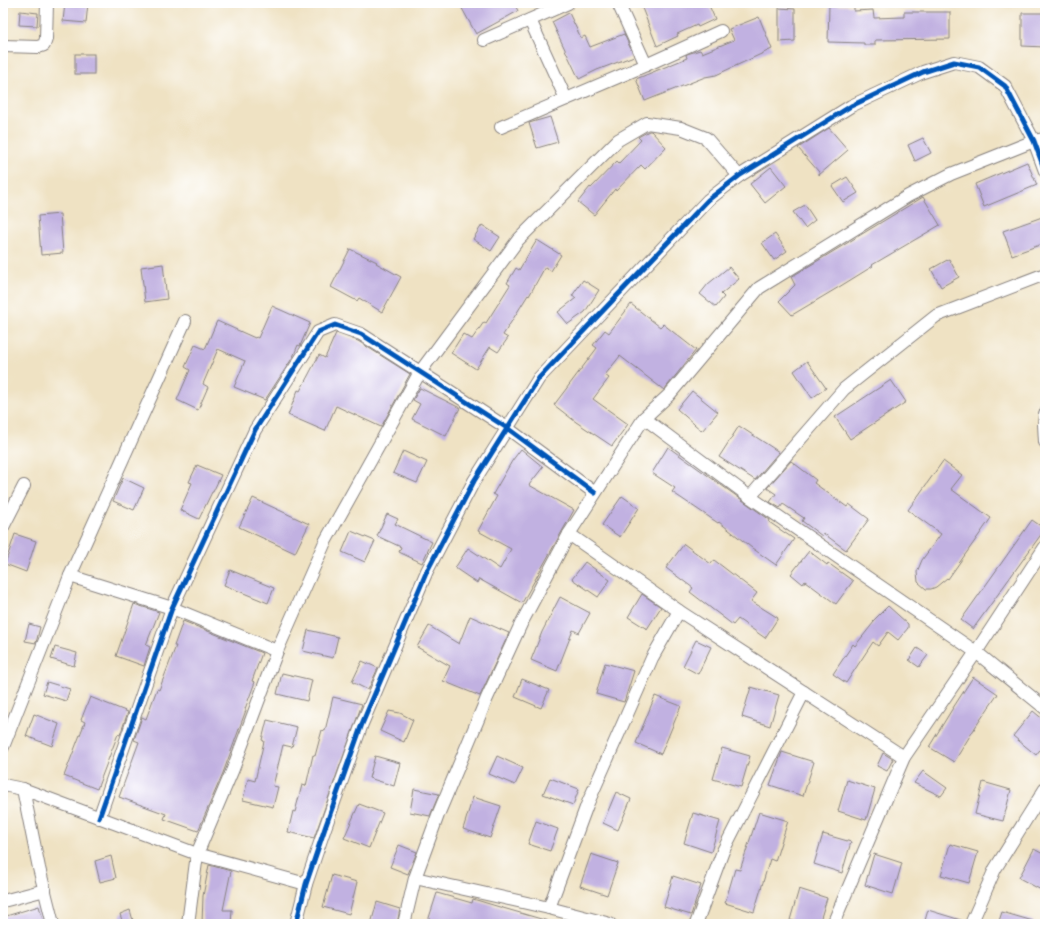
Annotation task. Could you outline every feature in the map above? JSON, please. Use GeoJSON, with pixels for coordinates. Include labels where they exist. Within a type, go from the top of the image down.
{"type":"FeatureCollection","features":[{"type":"Feature","properties":{"kind":"street"},"geometry":{"type":"LineString","coordinates":[[3,46],[38,47],[44,45],[46,40],[47,3]]}},
{"type":"Feature","properties":{"kind":"street"},"geometry":{"type":"LineString","coordinates":[[484,40],[568,3]]}},
{"type":"Feature","properties":{"kind":"street"},"geometry":{"type":"LineString","coordinates":[[618,3],[646,65]]}},
{"type":"Feature","properties":{"kind":"street"},"geometry":{"type":"LineString","coordinates":[[530,20],[566,99]]}},
{"type":"Feature","properties":{"kind":"street"},"geometry":{"type":"LineString","coordinates":[[501,127],[646,65],[720,31]]}},
{"type":"Feature","properties":{"kind":"street"},"geometry":{"type":"LineString","coordinates":[[296,924],[306,884],[362,724],[427,571],[474,481],[539,378],[708,200],[739,176],[851,106],[923,72],[954,62],[979,67],[1005,86],[1039,140],[1045,171]]}},
{"type":"Feature","properties":{"kind":"street"},"geometry":{"type":"LineString","coordinates":[[188,924],[197,854],[232,769],[277,651],[325,542],[420,372],[518,240],[618,140],[647,123],[681,128],[706,138],[739,176]]}},
{"type":"Feature","properties":{"kind":"street"},"geometry":{"type":"LineString","coordinates":[[404,924],[415,878],[438,816],[487,698],[521,624],[569,534],[644,418],[669,394],[759,288],[908,196],[951,174],[1039,140]]}},
{"type":"Feature","properties":{"kind":"street"},"geometry":{"type":"LineString","coordinates":[[750,497],[844,389],[936,316],[1045,274]]}},
{"type":"Feature","properties":{"kind":"street"},"geometry":{"type":"LineString","coordinates":[[3,747],[70,576],[185,321]]}},
{"type":"Feature","properties":{"kind":"street"},"geometry":{"type":"LineString","coordinates":[[98,818],[172,608],[255,430],[318,332],[335,325],[361,334],[507,428],[595,493]]}},
{"type":"Feature","properties":{"kind":"street"},"geometry":{"type":"LineString","coordinates":[[1045,414],[1045,442]]}},
{"type":"Feature","properties":{"kind":"street"},"geometry":{"type":"LineString","coordinates":[[644,418],[750,497],[976,652],[1045,708]]}},
{"type":"Feature","properties":{"kind":"street"},"geometry":{"type":"LineString","coordinates":[[3,527],[24,486]]}},
{"type":"Feature","properties":{"kind":"street"},"geometry":{"type":"LineString","coordinates":[[569,534],[680,611],[904,757]]}},
{"type":"Feature","properties":{"kind":"street"},"geometry":{"type":"LineString","coordinates":[[833,924],[904,757],[976,652],[1045,547]]}},
{"type":"Feature","properties":{"kind":"street"},"geometry":{"type":"LineString","coordinates":[[70,576],[172,608],[277,651]]}},
{"type":"Feature","properties":{"kind":"street"},"geometry":{"type":"LineString","coordinates":[[548,908],[587,805],[652,658],[680,611]]}},
{"type":"Feature","properties":{"kind":"street"},"geometry":{"type":"LineString","coordinates":[[696,924],[723,850],[804,692]]}},
{"type":"Feature","properties":{"kind":"street"},"geometry":{"type":"LineString","coordinates":[[3,785],[23,789],[197,854],[306,884]]}},
{"type":"Feature","properties":{"kind":"street"},"geometry":{"type":"LineString","coordinates":[[971,924],[995,869],[1045,788]]}},
{"type":"Feature","properties":{"kind":"street"},"geometry":{"type":"LineString","coordinates":[[23,789],[53,924]]}},
{"type":"Feature","properties":{"kind":"street"},"geometry":{"type":"LineString","coordinates":[[415,878],[548,908],[610,924]]}},
{"type":"Feature","properties":{"kind":"street"},"geometry":{"type":"LineString","coordinates":[[3,901],[45,890]]}},
{"type":"Feature","properties":{"kind":"building"},"geometry":{"type":"Polygon","coordinates":[[[65,3],[88,3],[86,23],[63,21],[65,3]]]}},
{"type":"Feature","properties":{"kind":"building"},"geometry":{"type":"Polygon","coordinates":[[[459,3],[514,3],[518,11],[476,34],[459,3]]]}},
{"type":"Feature","properties":{"kind":"building"},"geometry":{"type":"Polygon","coordinates":[[[640,3],[708,3],[715,19],[677,34],[678,36],[657,46],[640,3]]]}},
{"type":"Feature","properties":{"kind":"building"},"geometry":{"type":"Polygon","coordinates":[[[829,5],[854,6],[854,11],[873,10],[874,18],[904,17],[904,12],[950,12],[950,39],[875,40],[875,45],[864,45],[864,43],[828,42],[829,5]]]}},
{"type":"Feature","properties":{"kind":"building"},"geometry":{"type":"Polygon","coordinates":[[[779,8],[795,9],[795,41],[779,42],[779,8]]]}},
{"type":"Feature","properties":{"kind":"building"},"geometry":{"type":"Polygon","coordinates":[[[20,11],[38,13],[37,26],[19,25],[20,11]]]}},
{"type":"Feature","properties":{"kind":"building"},"geometry":{"type":"Polygon","coordinates":[[[569,13],[581,38],[585,36],[590,47],[624,34],[634,56],[597,70],[579,79],[552,22],[569,13]]]}},
{"type":"Feature","properties":{"kind":"building"},"geometry":{"type":"Polygon","coordinates":[[[1022,13],[1045,13],[1045,47],[1022,46],[1022,13]]]}},
{"type":"Feature","properties":{"kind":"building"},"geometry":{"type":"Polygon","coordinates":[[[759,17],[772,49],[716,75],[705,77],[645,101],[636,79],[687,58],[687,54],[700,50],[702,53],[734,40],[729,29],[759,17]]]}},
{"type":"Feature","properties":{"kind":"building"},"geometry":{"type":"Polygon","coordinates":[[[75,54],[94,54],[94,74],[75,74],[75,54]]]}},
{"type":"Feature","properties":{"kind":"building"},"geometry":{"type":"Polygon","coordinates":[[[550,117],[558,142],[537,148],[529,123],[550,117]]]}},
{"type":"Feature","properties":{"kind":"building"},"geometry":{"type":"Polygon","coordinates":[[[829,128],[848,150],[819,175],[819,172],[798,148],[829,128]]]}},
{"type":"Feature","properties":{"kind":"building"},"geometry":{"type":"Polygon","coordinates":[[[651,131],[666,147],[645,169],[641,165],[616,191],[615,189],[594,215],[578,202],[590,187],[591,188],[617,161],[619,163],[641,140],[638,137],[651,131]]]}},
{"type":"Feature","properties":{"kind":"building"},"geometry":{"type":"Polygon","coordinates":[[[923,138],[931,153],[915,161],[908,145],[923,138]]]}},
{"type":"Feature","properties":{"kind":"building"},"geometry":{"type":"Polygon","coordinates":[[[1027,162],[1037,185],[984,207],[975,184],[1027,162]]]}},
{"type":"Feature","properties":{"kind":"building"},"geometry":{"type":"Polygon","coordinates":[[[771,167],[786,186],[765,203],[750,184],[771,167]]]}},
{"type":"Feature","properties":{"kind":"building"},"geometry":{"type":"Polygon","coordinates":[[[847,177],[858,193],[843,202],[832,186],[847,177]]]}},
{"type":"Feature","properties":{"kind":"building"},"geometry":{"type":"Polygon","coordinates":[[[923,197],[940,225],[792,315],[779,301],[795,285],[791,277],[923,197]]]}},
{"type":"Feature","properties":{"kind":"building"},"geometry":{"type":"Polygon","coordinates":[[[805,205],[815,220],[805,228],[793,212],[805,205]]]}},
{"type":"Feature","properties":{"kind":"building"},"geometry":{"type":"Polygon","coordinates":[[[60,214],[63,253],[41,255],[38,216],[60,214]]]}},
{"type":"Feature","properties":{"kind":"building"},"geometry":{"type":"Polygon","coordinates":[[[1045,216],[1045,243],[1012,255],[1003,231],[1045,216]]]}},
{"type":"Feature","properties":{"kind":"building"},"geometry":{"type":"Polygon","coordinates":[[[482,225],[500,237],[491,251],[473,239],[482,225]]]}},
{"type":"Feature","properties":{"kind":"building"},"geometry":{"type":"Polygon","coordinates":[[[775,234],[787,251],[774,260],[762,243],[775,234]]]}},
{"type":"Feature","properties":{"kind":"building"},"geometry":{"type":"Polygon","coordinates":[[[537,240],[561,255],[551,271],[545,267],[529,296],[528,295],[503,335],[508,338],[498,352],[490,347],[476,369],[451,353],[463,334],[472,339],[484,322],[486,323],[510,285],[507,283],[516,268],[519,270],[537,240]]]}},
{"type":"Feature","properties":{"kind":"building"},"geometry":{"type":"Polygon","coordinates":[[[350,249],[377,262],[376,263],[401,277],[382,312],[359,298],[357,301],[331,287],[350,249]]]}},
{"type":"Feature","properties":{"kind":"building"},"geometry":{"type":"Polygon","coordinates":[[[949,259],[959,277],[941,287],[931,269],[949,259]]]}},
{"type":"Feature","properties":{"kind":"building"},"geometry":{"type":"Polygon","coordinates":[[[163,264],[167,299],[145,302],[141,267],[163,264]]]}},
{"type":"Feature","properties":{"kind":"building"},"geometry":{"type":"Polygon","coordinates":[[[729,267],[739,279],[721,294],[724,297],[716,307],[700,294],[708,284],[729,267]]]}},
{"type":"Feature","properties":{"kind":"building"},"geometry":{"type":"Polygon","coordinates":[[[583,280],[599,290],[585,312],[568,324],[558,312],[576,298],[572,296],[583,280]]]}},
{"type":"Feature","properties":{"kind":"building"},"geometry":{"type":"Polygon","coordinates":[[[631,304],[660,327],[663,324],[696,350],[664,390],[620,356],[605,375],[609,378],[593,399],[628,424],[612,446],[554,405],[597,348],[593,345],[605,330],[609,333],[631,304]]]}},
{"type":"Feature","properties":{"kind":"building"},"geometry":{"type":"Polygon","coordinates":[[[272,306],[310,323],[300,346],[298,345],[293,357],[265,400],[234,387],[245,361],[218,349],[203,384],[208,387],[198,410],[177,400],[190,370],[185,367],[195,345],[205,349],[217,321],[258,338],[272,306]]]}},
{"type":"Feature","properties":{"kind":"building"},"geometry":{"type":"Polygon","coordinates":[[[336,333],[358,341],[410,374],[381,427],[336,406],[325,431],[288,415],[298,390],[300,391],[319,355],[325,358],[336,333]]]}},
{"type":"Feature","properties":{"kind":"building"},"geometry":{"type":"Polygon","coordinates":[[[807,361],[826,388],[812,398],[794,371],[807,361]]]}},
{"type":"Feature","properties":{"kind":"building"},"geometry":{"type":"Polygon","coordinates":[[[891,380],[906,402],[850,439],[835,417],[891,380]]]}},
{"type":"Feature","properties":{"kind":"building"},"geometry":{"type":"Polygon","coordinates":[[[420,388],[460,408],[446,436],[412,419],[420,404],[413,400],[420,388]]]}},
{"type":"Feature","properties":{"kind":"building"},"geometry":{"type":"Polygon","coordinates":[[[692,391],[718,412],[702,431],[677,409],[692,391]]]}},
{"type":"Feature","properties":{"kind":"building"},"geometry":{"type":"Polygon","coordinates":[[[739,426],[779,452],[755,480],[719,457],[739,426]]]}},
{"type":"Feature","properties":{"kind":"building"},"geometry":{"type":"Polygon","coordinates":[[[668,447],[794,539],[776,565],[719,522],[718,523],[672,492],[675,488],[652,473],[668,447]]]}},
{"type":"Feature","properties":{"kind":"building"},"geometry":{"type":"Polygon","coordinates":[[[521,449],[543,467],[529,485],[574,510],[522,603],[479,579],[477,583],[455,568],[468,548],[500,569],[511,549],[478,531],[497,496],[493,494],[512,461],[521,449]]]}},
{"type":"Feature","properties":{"kind":"building"},"geometry":{"type":"Polygon","coordinates":[[[403,451],[427,462],[417,483],[393,473],[403,451]]]}},
{"type":"Feature","properties":{"kind":"building"},"geometry":{"type":"Polygon","coordinates":[[[791,461],[816,480],[814,483],[847,507],[849,504],[869,519],[846,550],[823,533],[822,536],[802,521],[804,518],[783,504],[780,508],[770,502],[776,494],[767,488],[791,461]]]}},
{"type":"Feature","properties":{"kind":"building"},"geometry":{"type":"Polygon","coordinates":[[[943,461],[962,475],[951,489],[991,518],[948,579],[947,578],[936,587],[926,589],[918,582],[917,572],[922,560],[941,534],[908,510],[943,461]]]}},
{"type":"Feature","properties":{"kind":"building"},"geometry":{"type":"Polygon","coordinates":[[[197,465],[221,475],[199,519],[180,510],[192,483],[189,482],[197,465]]]}},
{"type":"Feature","properties":{"kind":"building"},"geometry":{"type":"Polygon","coordinates":[[[123,478],[144,488],[134,510],[113,501],[123,478]]]}},
{"type":"Feature","properties":{"kind":"building"},"geometry":{"type":"Polygon","coordinates":[[[622,496],[639,508],[620,537],[602,525],[622,496]]]}},
{"type":"Feature","properties":{"kind":"building"},"geometry":{"type":"Polygon","coordinates":[[[253,498],[309,524],[295,553],[239,527],[253,498]]]}},
{"type":"Feature","properties":{"kind":"building"},"geometry":{"type":"Polygon","coordinates":[[[387,514],[398,519],[395,524],[432,542],[422,563],[399,552],[401,547],[377,536],[387,514]]]}},
{"type":"Feature","properties":{"kind":"building"},"geometry":{"type":"Polygon","coordinates":[[[1032,520],[1045,529],[973,629],[961,620],[1032,520]]]}},
{"type":"Feature","properties":{"kind":"building"},"geometry":{"type":"Polygon","coordinates":[[[351,531],[375,541],[365,562],[342,552],[351,531]]]}},
{"type":"Feature","properties":{"kind":"building"},"geometry":{"type":"Polygon","coordinates":[[[15,534],[36,541],[26,572],[5,564],[15,534]]]}},
{"type":"Feature","properties":{"kind":"building"},"geometry":{"type":"Polygon","coordinates":[[[684,544],[711,564],[714,560],[757,593],[751,601],[778,618],[765,638],[738,619],[733,625],[690,592],[693,588],[666,568],[684,544]]]}},
{"type":"Feature","properties":{"kind":"building"},"geometry":{"type":"Polygon","coordinates":[[[809,551],[827,565],[828,563],[853,581],[836,604],[805,581],[803,584],[791,574],[809,551]]]}},
{"type":"Feature","properties":{"kind":"building"},"geometry":{"type":"Polygon","coordinates":[[[585,562],[610,580],[598,597],[572,579],[585,562]]]}},
{"type":"Feature","properties":{"kind":"building"},"geometry":{"type":"Polygon","coordinates":[[[230,570],[274,588],[268,603],[224,585],[230,570]]]}},
{"type":"Feature","properties":{"kind":"building"},"geometry":{"type":"Polygon","coordinates":[[[642,594],[661,607],[647,629],[628,617],[642,594]]]}},
{"type":"Feature","properties":{"kind":"building"},"geometry":{"type":"Polygon","coordinates":[[[560,597],[590,613],[579,633],[573,630],[557,671],[531,660],[542,632],[560,597]]]}},
{"type":"Feature","properties":{"kind":"building"},"geometry":{"type":"Polygon","coordinates":[[[134,604],[159,612],[146,645],[150,647],[144,666],[116,656],[134,604]]]}},
{"type":"Feature","properties":{"kind":"building"},"geometry":{"type":"Polygon","coordinates":[[[888,606],[908,624],[908,628],[898,640],[888,632],[878,646],[873,642],[846,683],[833,674],[853,644],[855,646],[874,622],[873,621],[888,606]]]}},
{"type":"Feature","properties":{"kind":"building"},"geometry":{"type":"Polygon","coordinates":[[[470,616],[509,633],[480,696],[443,681],[450,666],[417,647],[429,626],[459,644],[470,616]]]}},
{"type":"Feature","properties":{"kind":"building"},"geometry":{"type":"Polygon","coordinates":[[[183,621],[262,653],[252,681],[255,682],[245,709],[246,710],[223,773],[198,831],[164,819],[166,814],[119,797],[139,742],[134,740],[142,717],[146,719],[157,689],[159,690],[176,646],[174,646],[183,621]]]}},
{"type":"Feature","properties":{"kind":"building"},"geometry":{"type":"Polygon","coordinates":[[[29,624],[40,627],[36,643],[25,641],[29,624]]]}},
{"type":"Feature","properties":{"kind":"building"},"geometry":{"type":"Polygon","coordinates":[[[308,630],[338,637],[333,658],[303,651],[308,630]]]}},
{"type":"Feature","properties":{"kind":"building"},"geometry":{"type":"Polygon","coordinates":[[[696,640],[711,647],[698,674],[683,666],[696,640]]]}},
{"type":"Feature","properties":{"kind":"building"},"geometry":{"type":"Polygon","coordinates":[[[55,647],[77,653],[74,666],[51,659],[55,647]]]}},
{"type":"Feature","properties":{"kind":"building"},"geometry":{"type":"Polygon","coordinates":[[[917,648],[928,655],[919,667],[909,660],[917,648]]]}},
{"type":"Feature","properties":{"kind":"building"},"geometry":{"type":"Polygon","coordinates":[[[362,661],[378,668],[368,690],[352,682],[362,661]]]}},
{"type":"Feature","properties":{"kind":"building"},"geometry":{"type":"Polygon","coordinates":[[[605,663],[634,671],[624,702],[596,694],[605,663]]]}},
{"type":"Feature","properties":{"kind":"building"},"geometry":{"type":"Polygon","coordinates":[[[282,673],[312,680],[307,701],[277,694],[282,673]]]}},
{"type":"Feature","properties":{"kind":"building"},"geometry":{"type":"Polygon","coordinates":[[[973,677],[998,694],[954,762],[929,747],[973,677]]]}},
{"type":"Feature","properties":{"kind":"building"},"geometry":{"type":"Polygon","coordinates":[[[522,679],[549,690],[541,708],[515,697],[522,679]]]}},
{"type":"Feature","properties":{"kind":"building"},"geometry":{"type":"Polygon","coordinates":[[[47,682],[70,689],[66,701],[43,694],[47,682]]]}},
{"type":"Feature","properties":{"kind":"building"},"geometry":{"type":"Polygon","coordinates":[[[751,687],[779,695],[770,726],[742,717],[751,687]]]}},
{"type":"Feature","properties":{"kind":"building"},"geometry":{"type":"Polygon","coordinates":[[[655,696],[681,706],[661,754],[636,743],[655,696]]]}},
{"type":"Feature","properties":{"kind":"building"},"geometry":{"type":"Polygon","coordinates":[[[90,697],[128,712],[97,789],[64,776],[85,722],[81,720],[90,697]]]}},
{"type":"Feature","properties":{"kind":"building"},"geometry":{"type":"Polygon","coordinates":[[[333,697],[362,704],[314,838],[288,832],[293,811],[295,812],[302,785],[306,786],[313,755],[315,756],[322,730],[325,731],[333,697]]]}},
{"type":"Feature","properties":{"kind":"building"},"geometry":{"type":"Polygon","coordinates":[[[389,711],[400,713],[413,720],[404,742],[380,731],[389,711]]]}},
{"type":"Feature","properties":{"kind":"building"},"geometry":{"type":"Polygon","coordinates":[[[1033,711],[1045,721],[1045,743],[1036,755],[1013,736],[1033,711]]]}},
{"type":"Feature","properties":{"kind":"building"},"geometry":{"type":"Polygon","coordinates":[[[34,714],[59,724],[52,746],[26,736],[34,714]]]}},
{"type":"Feature","properties":{"kind":"building"},"geometry":{"type":"Polygon","coordinates":[[[267,720],[297,727],[292,747],[283,745],[273,786],[278,787],[273,807],[243,800],[248,779],[255,781],[267,720]]]}},
{"type":"Feature","properties":{"kind":"building"},"geometry":{"type":"Polygon","coordinates":[[[722,748],[750,756],[741,787],[713,779],[722,748]]]}},
{"type":"Feature","properties":{"kind":"building"},"geometry":{"type":"Polygon","coordinates":[[[782,752],[814,762],[803,796],[770,785],[782,752]]]}},
{"type":"Feature","properties":{"kind":"building"},"geometry":{"type":"Polygon","coordinates":[[[883,753],[893,759],[887,771],[877,766],[883,753]]]}},
{"type":"Feature","properties":{"kind":"building"},"geometry":{"type":"Polygon","coordinates":[[[375,756],[400,763],[394,786],[369,778],[375,756]]]}},
{"type":"Feature","properties":{"kind":"building"},"geometry":{"type":"Polygon","coordinates":[[[497,756],[523,768],[515,785],[489,774],[497,756]]]}},
{"type":"Feature","properties":{"kind":"building"},"geometry":{"type":"Polygon","coordinates":[[[923,771],[947,788],[941,796],[914,783],[923,771]]]}},
{"type":"Feature","properties":{"kind":"building"},"geometry":{"type":"Polygon","coordinates":[[[550,778],[579,789],[573,805],[543,794],[550,778]]]}},
{"type":"Feature","properties":{"kind":"building"},"geometry":{"type":"Polygon","coordinates":[[[847,780],[875,789],[866,820],[838,811],[847,780]]]}},
{"type":"Feature","properties":{"kind":"building"},"geometry":{"type":"Polygon","coordinates":[[[983,782],[1011,790],[1003,821],[975,814],[983,782]]]}},
{"type":"Feature","properties":{"kind":"building"},"geometry":{"type":"Polygon","coordinates":[[[414,789],[439,794],[430,816],[410,812],[414,789]]]}},
{"type":"Feature","properties":{"kind":"building"},"geometry":{"type":"Polygon","coordinates":[[[616,792],[631,799],[618,830],[603,823],[616,792]]]}},
{"type":"Feature","properties":{"kind":"building"},"geometry":{"type":"Polygon","coordinates":[[[473,797],[501,806],[490,838],[463,829],[473,797]]]}},
{"type":"Feature","properties":{"kind":"building"},"geometry":{"type":"Polygon","coordinates":[[[359,804],[383,813],[369,848],[344,838],[359,804]]]}},
{"type":"Feature","properties":{"kind":"building"},"geometry":{"type":"Polygon","coordinates":[[[759,812],[788,821],[775,861],[770,859],[754,912],[725,903],[735,869],[740,870],[759,812]]]}},
{"type":"Feature","properties":{"kind":"building"},"geometry":{"type":"Polygon","coordinates":[[[693,813],[720,821],[711,852],[684,843],[693,813]]]}},
{"type":"Feature","properties":{"kind":"building"},"geometry":{"type":"Polygon","coordinates":[[[536,821],[558,829],[550,851],[528,844],[536,821]]]}},
{"type":"Feature","properties":{"kind":"building"},"geometry":{"type":"Polygon","coordinates":[[[823,834],[851,842],[842,873],[814,864],[823,834]]]}},
{"type":"Feature","properties":{"kind":"building"},"geometry":{"type":"Polygon","coordinates":[[[950,844],[978,852],[969,883],[941,875],[950,844]]]}},
{"type":"Feature","properties":{"kind":"building"},"geometry":{"type":"Polygon","coordinates":[[[399,845],[417,852],[408,874],[390,867],[399,845]]]}},
{"type":"Feature","properties":{"kind":"building"},"geometry":{"type":"Polygon","coordinates":[[[1034,849],[1045,855],[1045,892],[1019,878],[1034,849]]]}},
{"type":"Feature","properties":{"kind":"building"},"geometry":{"type":"Polygon","coordinates":[[[591,854],[618,863],[607,895],[580,886],[591,854]]]}},
{"type":"Feature","properties":{"kind":"building"},"geometry":{"type":"Polygon","coordinates":[[[874,854],[902,863],[893,894],[865,885],[874,854]]]}},
{"type":"Feature","properties":{"kind":"building"},"geometry":{"type":"Polygon","coordinates":[[[111,856],[116,878],[100,882],[95,861],[111,856]]]}},
{"type":"Feature","properties":{"kind":"building"},"geometry":{"type":"Polygon","coordinates":[[[209,865],[231,871],[223,910],[232,910],[231,924],[202,924],[203,896],[209,865]]]}},
{"type":"Feature","properties":{"kind":"building"},"geometry":{"type":"Polygon","coordinates":[[[332,875],[357,882],[349,914],[323,907],[332,875]]]}},
{"type":"Feature","properties":{"kind":"building"},"geometry":{"type":"Polygon","coordinates":[[[673,876],[701,885],[691,915],[664,907],[673,876]]]}},
{"type":"Feature","properties":{"kind":"building"},"geometry":{"type":"Polygon","coordinates":[[[799,889],[827,898],[819,924],[803,924],[790,920],[799,889]]]}},
{"type":"Feature","properties":{"kind":"building"},"geometry":{"type":"Polygon","coordinates":[[[437,893],[472,903],[473,899],[548,921],[548,924],[427,924],[437,893]]]}},
{"type":"Feature","properties":{"kind":"building"},"geometry":{"type":"Polygon","coordinates":[[[377,902],[400,909],[397,924],[371,924],[377,902]]]}},
{"type":"Feature","properties":{"kind":"building"},"geometry":{"type":"Polygon","coordinates":[[[39,906],[44,924],[3,924],[3,917],[39,906]]]}},
{"type":"Feature","properties":{"kind":"building"},"geometry":{"type":"Polygon","coordinates":[[[130,910],[134,924],[123,924],[120,914],[130,910]]]}},
{"type":"Feature","properties":{"kind":"building"},"geometry":{"type":"Polygon","coordinates":[[[928,910],[964,921],[964,924],[924,924],[928,910]]]}},
{"type":"Feature","properties":{"kind":"building"},"geometry":{"type":"Polygon","coordinates":[[[1002,912],[1033,921],[1032,924],[998,924],[1002,912]]]}},
{"type":"Feature","properties":{"kind":"cycle path"},"geometry":{"type":"LineString","coordinates":[[296,924],[306,884],[362,724],[427,571],[474,481],[539,378],[708,200],[739,176],[851,106],[923,72],[954,62],[979,67],[1005,86],[1034,141],[1045,171]]}},
{"type":"Feature","properties":{"kind":"cycle path"},"geometry":{"type":"LineString","coordinates":[[99,818],[172,608],[255,430],[318,332],[335,325],[361,334],[507,428],[595,493]]}}]}
